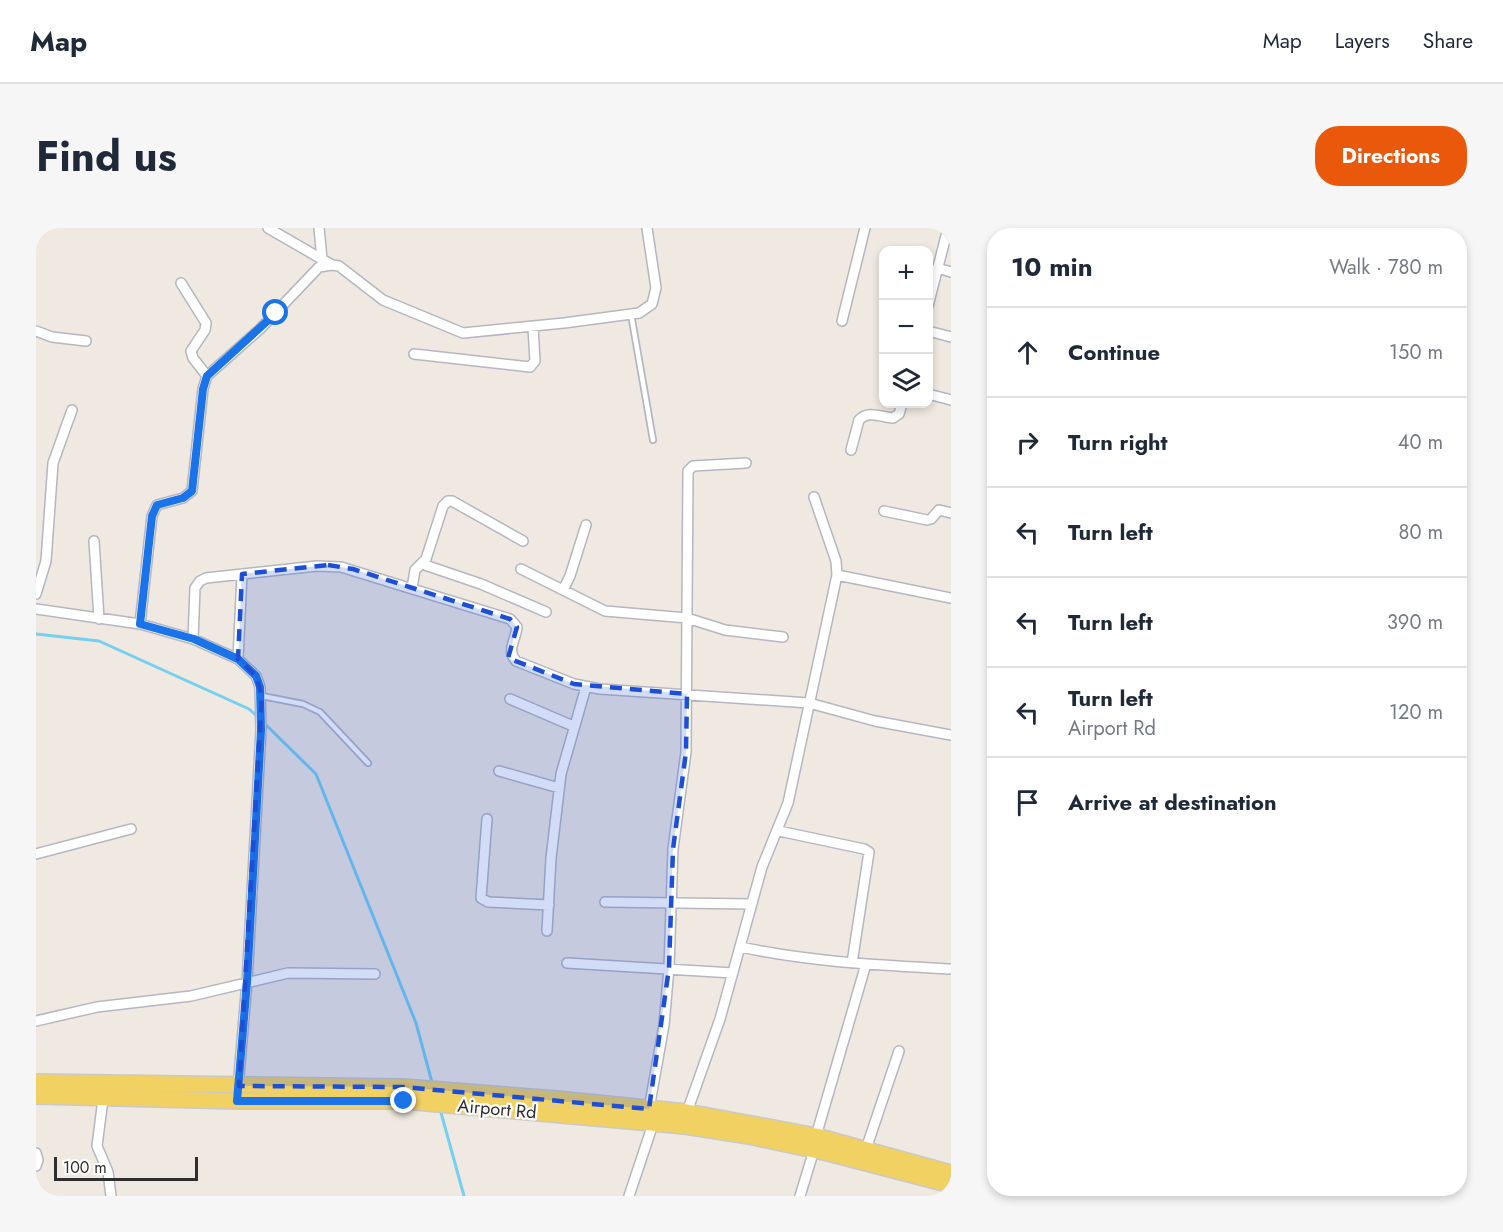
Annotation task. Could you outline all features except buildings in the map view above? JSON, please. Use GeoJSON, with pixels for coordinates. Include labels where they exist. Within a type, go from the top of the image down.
{"type":"FeatureCollection","features":[{"type":"Feature","properties":{"kind":"main road"},"geometry":{"type":"LineString","coordinates":[[36,1083],[238,1093]]}},
{"type":"Feature","properties":{"kind":"main road","name":"Airport Rd"},"geometry":{"type":"LineString","coordinates":[[36,1096],[104,1099],[238,1093],[403,1094],[475,1100],[815,1143],[951,1185]]}},
{"type":"Feature","properties":{"kind":"main road"},"geometry":{"type":"LineString","coordinates":[[475,1100],[557,1099],[687,1112],[815,1143],[866,1149],[951,1173]]}},
{"type":"Feature","properties":{"kind":"street"},"geometry":{"type":"LineString","coordinates":[[268,228],[346,271],[371,293],[383,300],[463,333],[533,327],[646,310],[655,297],[656,281],[646,228]]}},
{"type":"Feature","properties":{"kind":"street"},"geometry":{"type":"LineString","coordinates":[[319,228],[322,259]]}},
{"type":"Feature","properties":{"kind":"street"},"geometry":{"type":"LineString","coordinates":[[842,321],[865,228]]}},
{"type":"Feature","properties":{"kind":"street"},"geometry":{"type":"LineString","coordinates":[[929,300],[948,228]]}},
{"type":"Feature","properties":{"kind":"street"},"geometry":{"type":"LineString","coordinates":[[140,624],[152,516],[157,505],[183,498],[192,491],[203,389],[207,376],[260,329],[313,273],[324,265],[332,265]]}},
{"type":"Feature","properties":{"kind":"street"},"geometry":{"type":"LineString","coordinates":[[937,268],[951,272]]}},
{"type":"Feature","properties":{"kind":"street"},"geometry":{"type":"LineString","coordinates":[[181,283],[205,321],[205,330],[191,351],[193,358],[207,376]]}},
{"type":"Feature","properties":{"kind":"street"},"geometry":{"type":"LineString","coordinates":[[414,354],[530,367],[535,361],[533,327]]}},
{"type":"Feature","properties":{"kind":"street"},"geometry":{"type":"LineString","coordinates":[[36,331],[58,338],[86,341]]}},
{"type":"Feature","properties":{"kind":"street"},"geometry":{"type":"LineString","coordinates":[[933,332],[951,337]]}},
{"type":"Feature","properties":{"kind":"street"},"geometry":{"type":"LineString","coordinates":[[933,395],[951,400]]}},
{"type":"Feature","properties":{"kind":"street"},"geometry":{"type":"LineString","coordinates":[[851,450],[861,417],[872,414],[893,418],[900,408]]}},
{"type":"Feature","properties":{"kind":"street"},"geometry":{"type":"LineString","coordinates":[[36,594],[46,561],[53,464],[72,410]]}},
{"type":"Feature","properties":{"kind":"street"},"geometry":{"type":"LineString","coordinates":[[649,1108],[662,1042],[669,968],[673,849],[686,752],[688,471],[693,466],[746,464]]}},
{"type":"Feature","properties":{"kind":"street"},"geometry":{"type":"LineString","coordinates":[[687,1112],[720,1019],[762,867],[778,831],[794,782],[837,575],[835,556],[814,497]]}},
{"type":"Feature","properties":{"kind":"street"},"geometry":{"type":"LineString","coordinates":[[411,588],[415,570],[426,559],[443,506],[448,501],[452,501],[523,541]]}},
{"type":"Feature","properties":{"kind":"street"},"geometry":{"type":"LineString","coordinates":[[884,511],[927,520],[939,510],[951,513]]}},
{"type":"Feature","properties":{"kind":"street"},"geometry":{"type":"LineString","coordinates":[[562,590],[570,576],[586,525]]}},
{"type":"Feature","properties":{"kind":"street"},"geometry":{"type":"LineString","coordinates":[[94,541],[99,619]]}},
{"type":"Feature","properties":{"kind":"street"},"geometry":{"type":"LineString","coordinates":[[422,564],[481,584],[546,612]]}},
{"type":"Feature","properties":{"kind":"street"},"geometry":{"type":"LineString","coordinates":[[194,639],[196,584],[206,578],[328,565],[353,569],[510,619],[517,627],[511,650],[516,661],[586,687],[809,703],[874,721],[951,735]]}},
{"type":"Feature","properties":{"kind":"street"},"geometry":{"type":"LineString","coordinates":[[521,569],[604,611],[687,618],[725,630],[783,637]]}},
{"type":"Feature","properties":{"kind":"street"},"geometry":{"type":"LineString","coordinates":[[238,659],[242,574]]}},
{"type":"Feature","properties":{"kind":"street"},"geometry":{"type":"LineString","coordinates":[[837,575],[951,598]]}},
{"type":"Feature","properties":{"kind":"street"},"geometry":{"type":"LineString","coordinates":[[36,609],[140,624],[194,639],[238,659],[256,676],[262,696],[261,730],[247,982],[238,1093]]}},
{"type":"Feature","properties":{"kind":"street"},"geometry":{"type":"LineString","coordinates":[[547,931],[551,858],[562,766],[586,687]]}},
{"type":"Feature","properties":{"kind":"street"},"geometry":{"type":"LineString","coordinates":[[510,699],[573,726]]}},
{"type":"Feature","properties":{"kind":"street"},"geometry":{"type":"LineString","coordinates":[[499,771],[559,788]]}},
{"type":"Feature","properties":{"kind":"street"},"geometry":{"type":"LineString","coordinates":[[487,819],[481,898],[488,902],[549,905]]}},
{"type":"Feature","properties":{"kind":"street"},"geometry":{"type":"LineString","coordinates":[[36,854],[131,830]]}},
{"type":"Feature","properties":{"kind":"street"},"geometry":{"type":"LineString","coordinates":[[778,831],[864,849],[868,852],[852,963]]}},
{"type":"Feature","properties":{"kind":"street"},"geometry":{"type":"LineString","coordinates":[[605,902],[751,904]]}},
{"type":"Feature","properties":{"kind":"street"},"geometry":{"type":"LineString","coordinates":[[741,947],[781,955],[852,963],[951,969]]}},
{"type":"Feature","properties":{"kind":"street"},"geometry":{"type":"LineString","coordinates":[[567,963],[733,973]]}},
{"type":"Feature","properties":{"kind":"street"},"geometry":{"type":"LineString","coordinates":[[800,1196],[866,964]]}},
{"type":"Feature","properties":{"kind":"street"},"geometry":{"type":"LineString","coordinates":[[36,1021],[97,1007],[191,996],[288,973],[375,974]]}},
{"type":"Feature","properties":{"kind":"street"},"geometry":{"type":"LineString","coordinates":[[866,1149],[899,1051]]}},
{"type":"Feature","properties":{"kind":"street"},"geometry":{"type":"LineString","coordinates":[[104,1099],[97,1146],[108,1172],[111,1196]]}},
{"type":"Feature","properties":{"kind":"street"},"geometry":{"type":"LineString","coordinates":[[629,1196],[652,1124]]}},
{"type":"Feature","properties":{"kind":"street"},"geometry":{"type":"LineString","coordinates":[[36,1154],[38,1160],[36,1166]]}},
{"type":"Feature","properties":{"kind":"lane"},"geometry":{"type":"LineString","coordinates":[[631,314],[653,440]]}},
{"type":"Feature","properties":{"kind":"lane"},"geometry":{"type":"LineString","coordinates":[[262,696],[303,704],[320,712],[368,763]]}},
{"type":"Feature","properties":{"kind":"highlighted area"},"geometry":{"type":"Polygon","coordinates":[[[328,565],[353,569],[510,619],[517,627],[508,658],[574,684],[687,694],[686,752],[673,849],[669,968],[649,1109],[403,1087],[239,1086],[262,696],[256,676],[238,659],[242,574],[328,565]]]}},
{"type":"Feature","properties":{"kind":"waterway"},"geometry":{"type":"LineString","coordinates":[[36,634],[99,641],[249,709],[259,718]]}},
{"type":"Feature","properties":{"kind":"waterway"},"geometry":{"type":"LineString","coordinates":[[263,722],[316,774],[416,1023],[433,1086]]}},
{"type":"Feature","properties":{"kind":"waterway"},"geometry":{"type":"LineString","coordinates":[[440,1109],[464,1196]]}},
{"type":"Feature","properties":{"kind":"route"},"geometry":{"type":"LineString","coordinates":[[276,313],[207,376],[203,389],[192,491],[183,498],[161,503],[153,510],[140,624],[194,639],[238,659],[256,676],[262,696],[247,982],[237,1101],[404,1101]]}}]}
